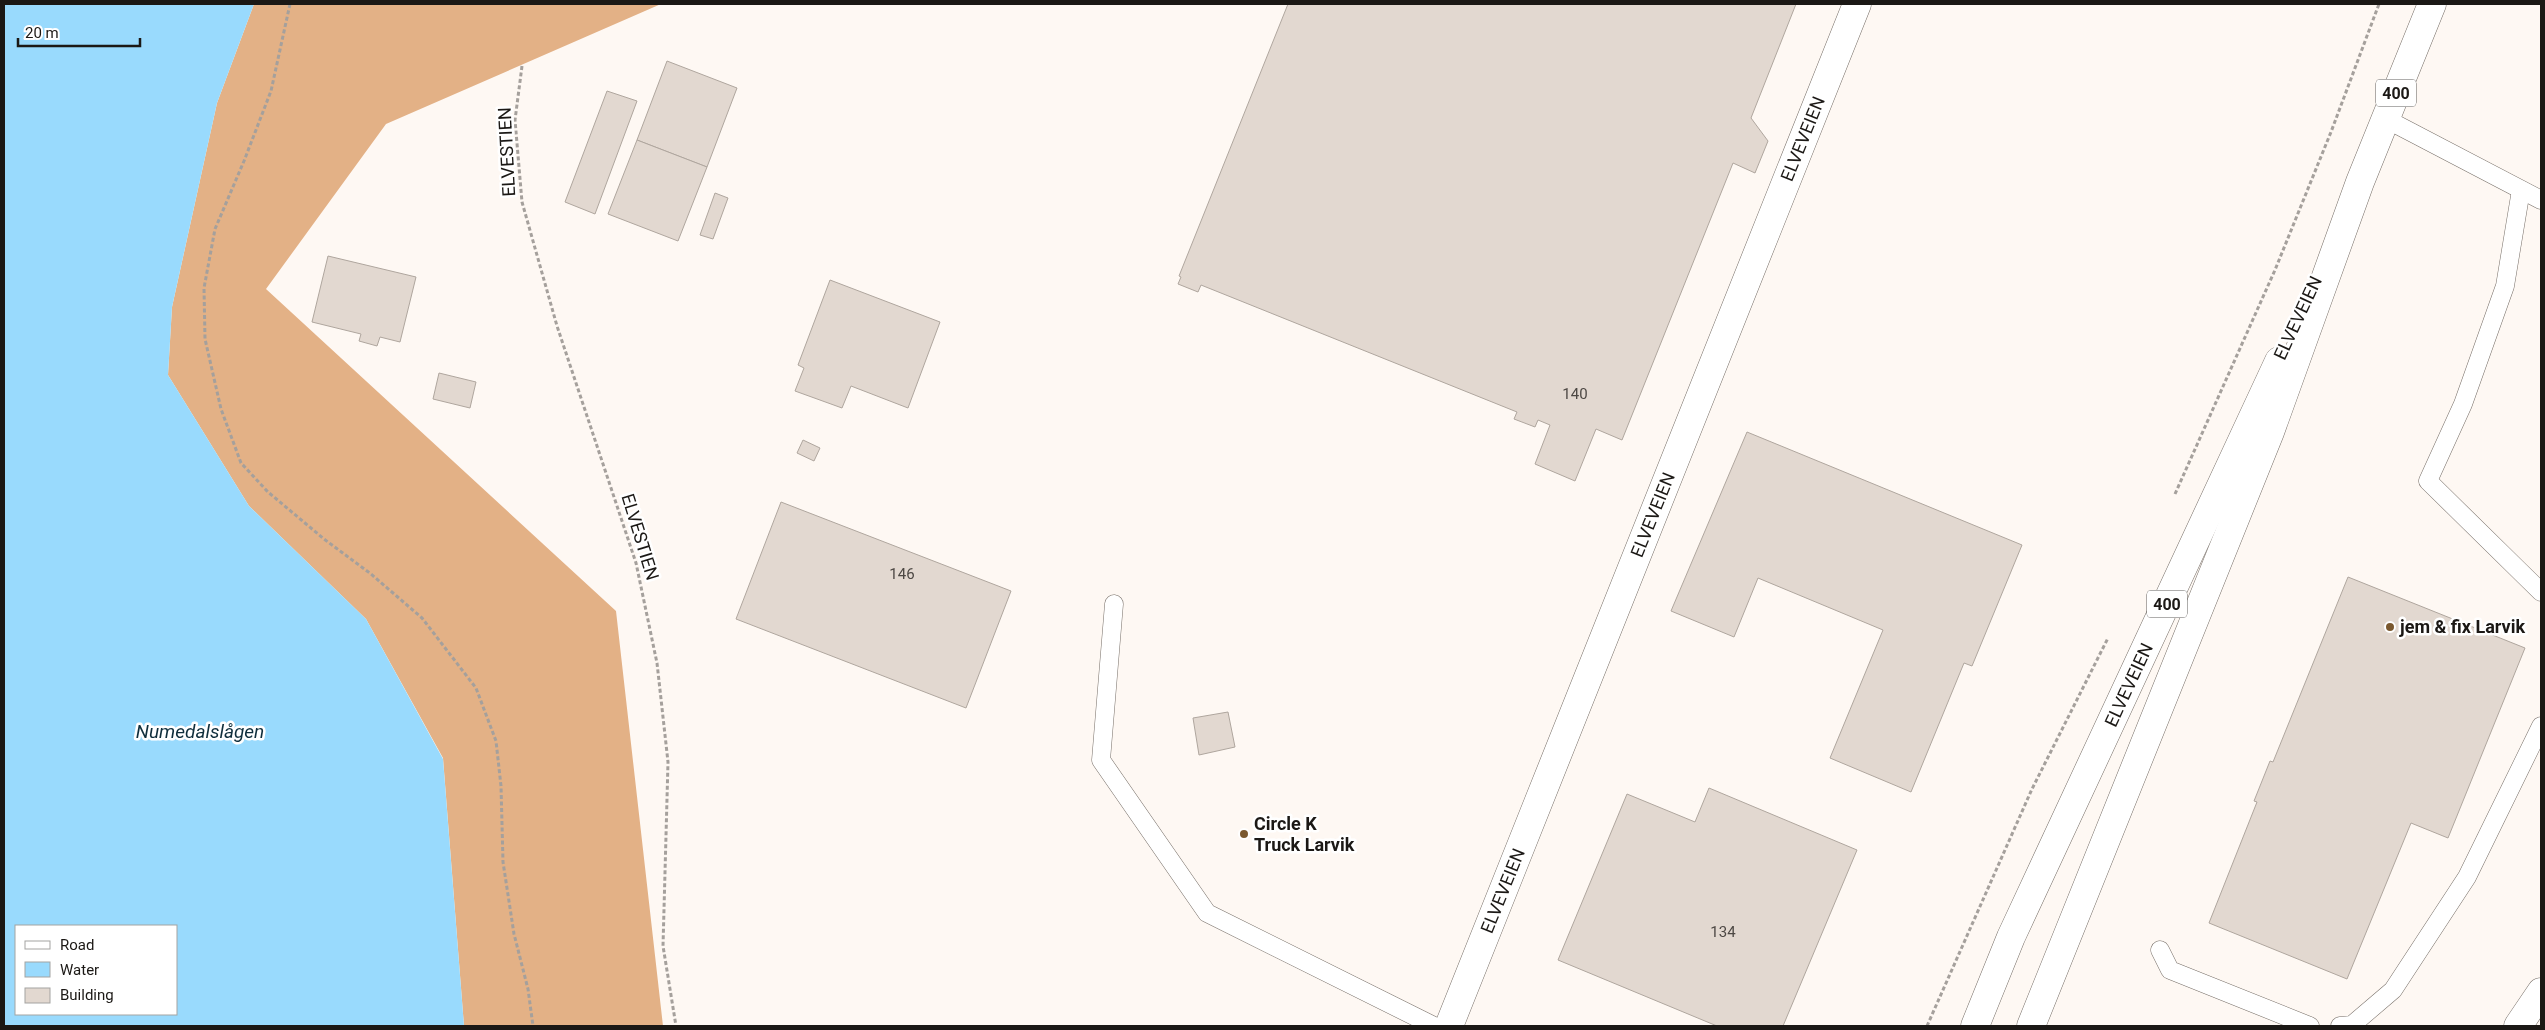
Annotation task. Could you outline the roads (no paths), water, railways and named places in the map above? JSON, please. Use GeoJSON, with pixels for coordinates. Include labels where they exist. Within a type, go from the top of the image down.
{"type":"FeatureCollection","features":[{"type":"Feature","properties":{"kind":"main road","name":"ELVEVEIEN"},"geometry":{"type":"LineString","coordinates":[[1449,1026],[1857,4]]}},
{"type":"Feature","properties":{"kind":"main road","name":"ELVEVEIEN"},"geometry":{"type":"LineString","coordinates":[[1975,1026],[2011,937],[2360,182],[2432,4]]}},
{"type":"Feature","properties":{"kind":"main road","name":"ELVEVEIEN"},"geometry":{"type":"LineString","coordinates":[[2031,1026],[2270,432],[2360,182]]}},
{"type":"Feature","properties":{"kind":"main road"},"geometry":{"type":"LineString","coordinates":[[2518,1026],[2541,992]]}},
{"type":"Feature","properties":{"kind":"lane"},"geometry":{"type":"LineString","coordinates":[[2386,119],[2541,200]]}},
{"type":"Feature","properties":{"kind":"lane"},"geometry":{"type":"LineString","coordinates":[[2521,190],[2505,286],[2462,404],[2428,481],[2541,592]]}},
{"type":"Feature","properties":{"kind":"lane"},"geometry":{"type":"LineString","coordinates":[[1114,604],[1101,760],[1207,913],[1434,1026]]}},
{"type":"Feature","properties":{"kind":"lane"},"geometry":{"type":"LineString","coordinates":[[2340,1026],[2352,1025],[2393,990],[2467,877],[2541,726]]}},
{"type":"Feature","properties":{"kind":"lane"},"geometry":{"type":"LineString","coordinates":[[2160,950],[2170,970],[2310,1026]]}},
{"type":"Feature","properties":{"kind":"water","name":"Numedalslågen"},"geometry":{"type":"Polygon","coordinates":[[[4,4],[254,4],[217,103],[172,307],[168,375],[249,506],[366,619],[443,759],[464,1026],[4,1026],[4,4]]]}},
{"type":"Feature","properties":{"kind":"place","name":"jem & fix Larvik"},"geometry":{"type":"Point","coordinates":[2390,627]}},
{"type":"Feature","properties":{"kind":"place","name":"Circle K Truck Larvik"},"geometry":{"type":"Point","coordinates":[1244,834]}}]}
